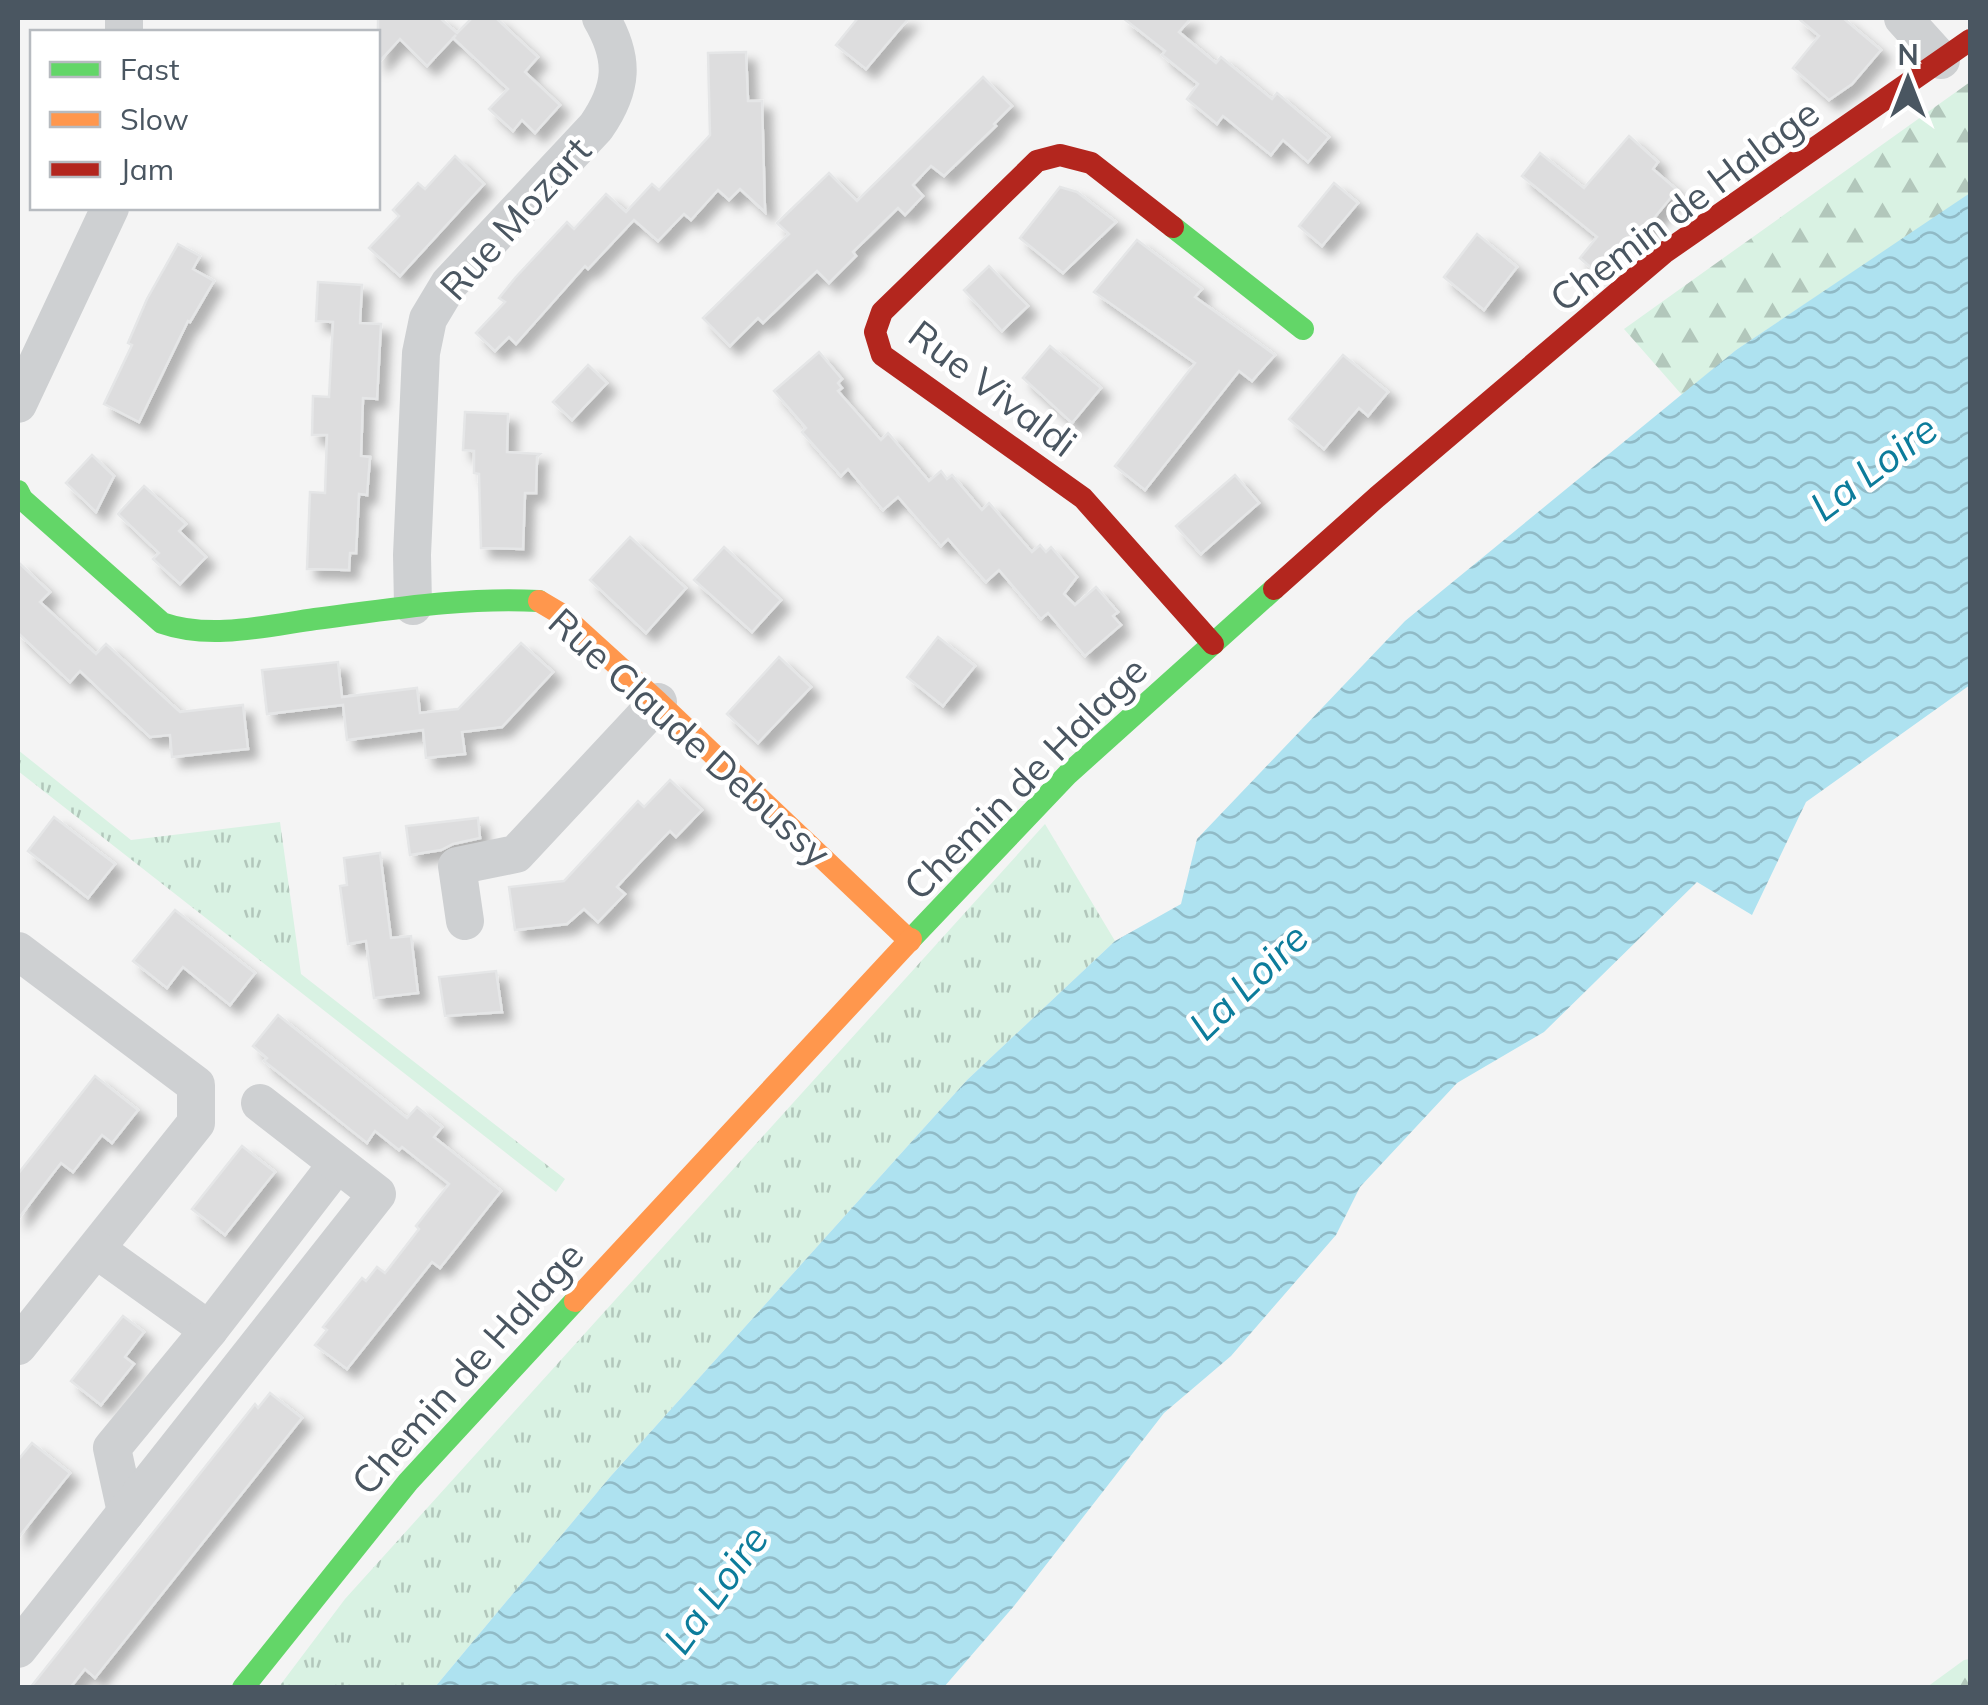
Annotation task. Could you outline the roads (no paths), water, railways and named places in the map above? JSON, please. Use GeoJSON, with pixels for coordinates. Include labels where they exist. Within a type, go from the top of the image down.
{"type":"FeatureCollection","features":[{"type":"Feature","properties":{"kind":"main road","name":"Chemin de Halage"},"geometry":{"type":"LineString","coordinates":[[243,1688],[408,1482],[1068,774],[1392,484],[1664,254],[1956,50]]}},
{"type":"Feature","properties":{"kind":"main road","name":"Rue Vivaldi"},"geometry":{"type":"LineString","coordinates":[[1213,644],[1083,498],[882,355],[875,332],[882,312],[1007,187],[1037,161],[1060,155],[1091,163],[1304,329]]}},
{"type":"Feature","properties":{"kind":"main road","name":"Rue Claude Debussy"},"geometry":{"type":"LineString","coordinates":[[18,491],[162,623],[184,631],[232,630],[481,598],[541,602],[561,614],[658,702],[910,942]]}},
{"type":"Feature","properties":{"kind":"street","name":"Rue Mozart"},"geometry":{"type":"LineString","coordinates":[[413,606],[420,371],[428,319],[450,284],[610,108],[618,60],[614,40],[602,18]]}},
{"type":"Feature","properties":{"kind":"street"},"geometry":{"type":"LineString","coordinates":[[1903,18],[1956,50]]}},
{"type":"Feature","properties":{"kind":"street"},"geometry":{"type":"LineString","coordinates":[[18,404],[109,210]]}},
{"type":"Feature","properties":{"kind":"street"},"geometry":{"type":"LineString","coordinates":[[465,921],[457,866],[516,854],[658,702]]}},
{"type":"Feature","properties":{"kind":"street"},"geometry":{"type":"LineString","coordinates":[[18,951],[196,1085],[196,1123],[18,1346]]}},
{"type":"Feature","properties":{"kind":"street"},"geometry":{"type":"LineString","coordinates":[[18,1649],[378,1194],[260,1103]]}},
{"type":"Feature","properties":{"kind":"street"},"geometry":{"type":"LineString","coordinates":[[126,1512],[112,1448],[337,1164]]}},
{"type":"Feature","properties":{"kind":"street"},"geometry":{"type":"LineString","coordinates":[[97,1250],[209,1330]]}},
{"type":"Feature","properties":{"kind":"water","name":"La Loire"},"geometry":{"type":"Polygon","coordinates":[[[1970,193],[1970,685],[1806,802],[1752,915],[1697,882],[1544,1032],[1457,1083],[1360,1187],[1336,1235],[1231,1356],[1164,1413],[1014,1606],[944,1687],[435,1687],[610,1477],[967,1080],[1115,941],[1181,904],[1197,839],[1405,621],[1736,350],[1970,193]]]}}]}
